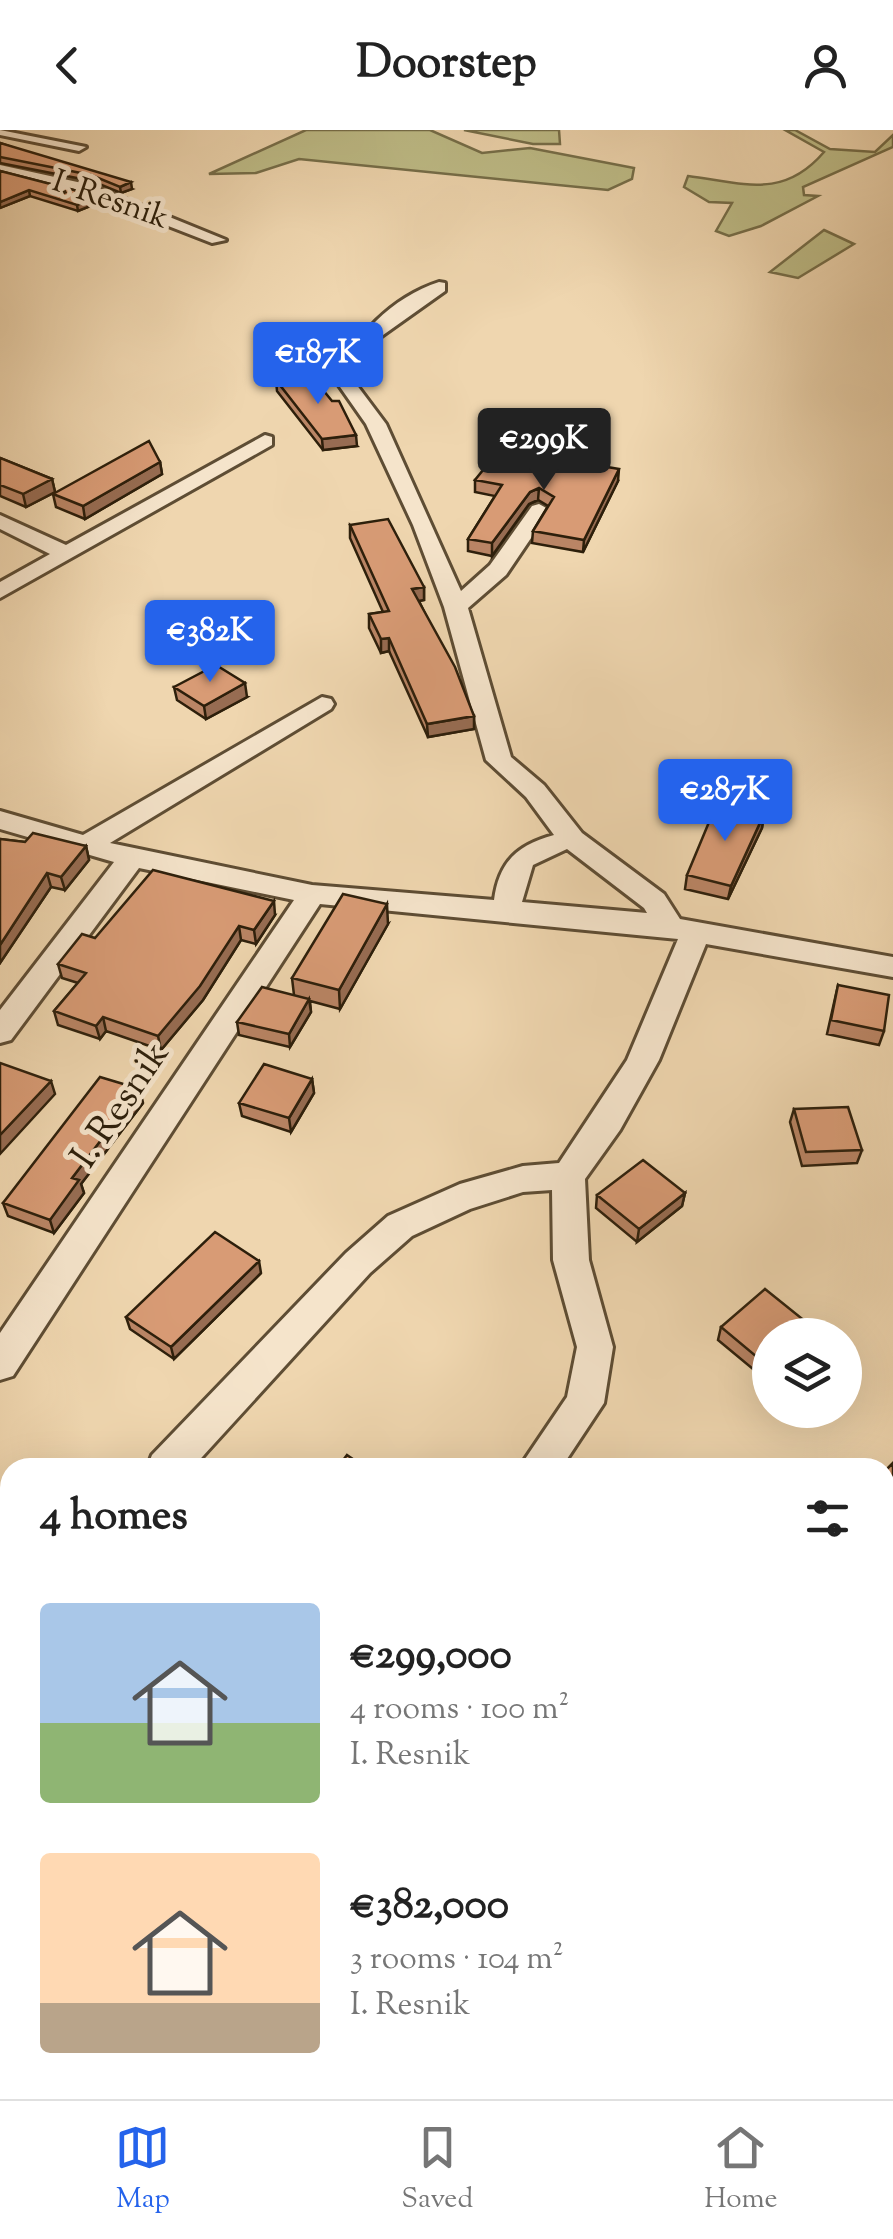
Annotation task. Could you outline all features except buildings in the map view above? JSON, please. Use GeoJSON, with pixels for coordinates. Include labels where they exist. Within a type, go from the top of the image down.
{"type":"FeatureCollection","features":[{"type":"Feature","properties":{"kind":"street","name":"I. Resnik"},"geometry":{"type":"LineString","coordinates":[[0,132],[79,147]]}},
{"type":"Feature","properties":{"kind":"street","name":"I. Resnik"},"geometry":{"type":"LineString","coordinates":[[0,168],[86,188],[218,240]]}},
{"type":"Feature","properties":{"kind":"street"},"geometry":{"type":"LineString","coordinates":[[438,287],[373,330],[352,355],[347,384],[376,424],[456,607],[499,760],[535,791],[572,839],[654,901],[683,929]]}},
{"type":"Feature","properties":{"kind":"street"},"geometry":{"type":"LineString","coordinates":[[0,591],[265,441]]}},
{"type":"Feature","properties":{"kind":"street"},"geometry":{"type":"LineString","coordinates":[[456,607],[498,570],[540,510]]}},
{"type":"Feature","properties":{"kind":"street"},"geometry":{"type":"LineString","coordinates":[[0,522],[66,553]]}},
{"type":"Feature","properties":{"kind":"street"},"geometry":{"type":"LineString","coordinates":[[86,845],[322,704]]}},
{"type":"Feature","properties":{"kind":"street"},"geometry":{"type":"LineString","coordinates":[[0,820],[132,858],[312,894],[507,908],[683,929],[893,967]]}},
{"type":"Feature","properties":{"kind":"street"},"geometry":{"type":"LineString","coordinates":[[507,908],[510,873],[521,858],[535,849],[572,839]]}},
{"type":"Feature","properties":{"kind":"street"},"geometry":{"type":"LineString","coordinates":[[0,1032],[132,858]]}},
{"type":"Feature","properties":{"kind":"street","name":"I. Resnik"},"geometry":{"type":"LineString","coordinates":[[0,1364],[312,894]]}},
{"type":"Feature","properties":{"kind":"street"},"geometry":{"type":"LineString","coordinates":[[545,1458],[585,1403],[594,1348],[572,1260],[568,1176],[593,1146],[635,1076],[683,929]]}},
{"type":"Feature","properties":{"kind":"street"},"geometry":{"type":"LineString","coordinates":[[175,1458],[358,1263],[400,1226],[460,1198],[523,1179],[568,1176]]}},
{"type":"Feature","properties":{"kind":"shaded area"},"geometry":{"type":"Polygon","coordinates":[[[306,130],[430,130],[482,153],[530,148],[634,168],[632,179],[608,190],[299,159],[256,173],[209,174],[306,130]]]}},
{"type":"Feature","properties":{"kind":"shaded area"},"geometry":{"type":"Polygon","coordinates":[[[464,130],[559,130],[560,144],[533,144],[464,130]]]}},
{"type":"Feature","properties":{"kind":"shaded area"},"geometry":{"type":"Polygon","coordinates":[[[785,130],[795,130],[830,149],[875,152],[893,135],[893,147],[803,187],[804,195],[818,196],[761,226],[729,236],[716,231],[732,203],[709,202],[684,187],[688,176],[761,185],[793,177],[824,152],[785,130]]]}},
{"type":"Feature","properties":{"kind":"shaded area"},"geometry":{"type":"Polygon","coordinates":[[[824,230],[854,244],[798,278],[770,272],[824,230]]]}}]}
